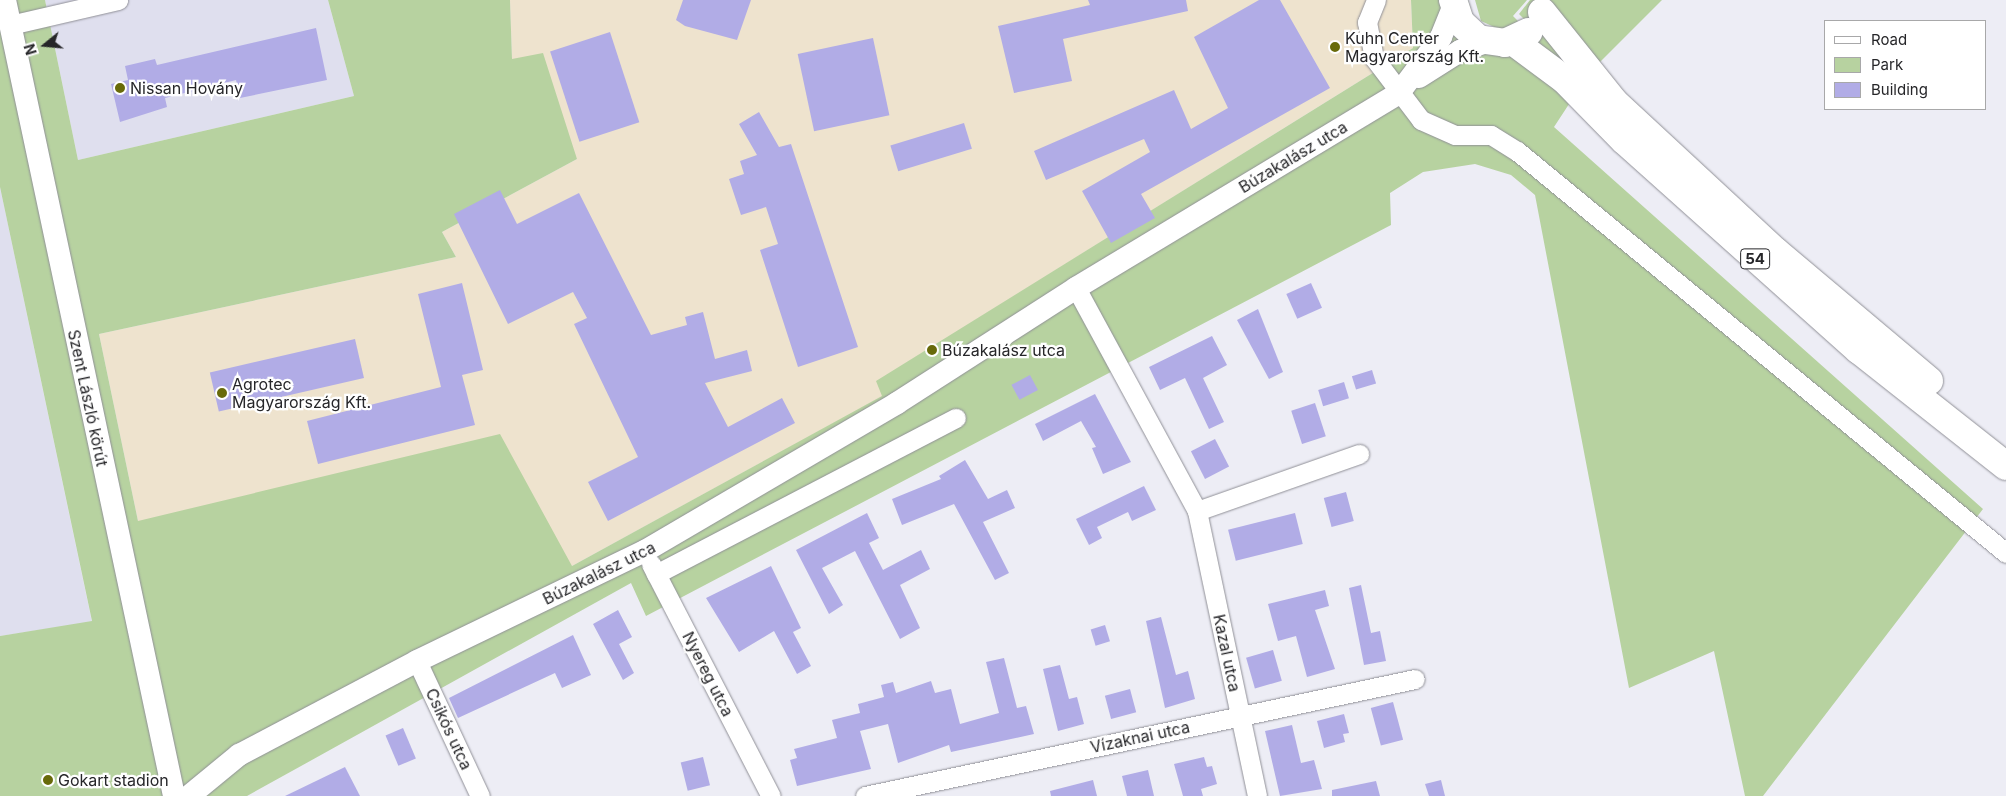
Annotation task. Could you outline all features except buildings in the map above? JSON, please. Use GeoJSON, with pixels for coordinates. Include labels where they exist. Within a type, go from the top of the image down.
{"type":"FeatureCollection","features":[{"type":"Feature","properties":{"kind":"main road"},"geometry":{"type":"LineString","coordinates":[[1453,3],[1465,29],[1486,42],[1514,42]]}},
{"type":"Feature","properties":{"kind":"main road","name":"54"},"geometry":{"type":"LineString","coordinates":[[2006,445],[1847,314],[1614,102],[1543,6],[1528,33],[1514,42],[1564,79],[1624,140],[1859,350],[2006,466]]}},
{"type":"Feature","properties":{"kind":"street","name":"Szent László körút"},"geometry":{"type":"LineString","coordinates":[[5,0],[174,796]]}},
{"type":"Feature","properties":{"kind":"street"},"geometry":{"type":"LineString","coordinates":[[10,25],[118,0]]}},
{"type":"Feature","properties":{"kind":"street"},"geometry":{"type":"LineString","coordinates":[[1376,0],[1367,22],[1367,40],[1374,58],[1404,88],[1421,120],[1436,130],[1491,135],[1533,164],[2006,553]]}},
{"type":"Feature","properties":{"kind":"street","name":"Búzakalász utca"},"geometry":{"type":"LineString","coordinates":[[1404,88],[1441,37],[1453,3]]}},
{"type":"Feature","properties":{"kind":"street","name":"Búzakalász utca"},"geometry":{"type":"LineString","coordinates":[[189,796],[238,755],[417,662],[645,551],[897,403],[1076,288],[1404,88],[1460,51],[1486,42]]}},
{"type":"Feature","properties":{"kind":"street","name":"Kazal utca"},"geometry":{"type":"LineString","coordinates":[[1076,288],[1196,511],[1257,796]]}},
{"type":"Feature","properties":{"kind":"street","name":"Búzakalász utca"},"geometry":{"type":"LineString","coordinates":[[656,574],[956,418]]}},
{"type":"Feature","properties":{"kind":"street"},"geometry":{"type":"LineString","coordinates":[[1196,511],[1359,454]]}},
{"type":"Feature","properties":{"kind":"street","name":"Nyereg utca"},"geometry":{"type":"LineString","coordinates":[[645,551],[771,796]]}},
{"type":"Feature","properties":{"kind":"street","name":"Csikós utca"},"geometry":{"type":"LineString","coordinates":[[417,662],[480,796]]}},
{"type":"Feature","properties":{"kind":"street","name":"Vízaknai utca"},"geometry":{"type":"LineString","coordinates":[[865,796],[1415,679]]}},
{"type":"Feature","properties":{"kind":"shaded area"},"geometry":{"type":"Polygon","coordinates":[[[45,0],[328,0],[354,96],[78,160],[45,0]]]}},
{"type":"Feature","properties":{"kind":"shaded area"},"geometry":{"type":"Polygon","coordinates":[[[510,0],[1411,0],[1413,48],[877,381],[883,396],[572,566],[138,521],[99,334],[456,257],[442,232],[577,159],[512,60],[510,0]]]}},
{"type":"Feature","properties":{"kind":"shaded area"},"geometry":{"type":"Polygon","coordinates":[[[0,187],[92,622],[0,636],[0,187]]]}},
{"type":"Feature","properties":{"kind":"green space"},"geometry":{"type":"Polygon","coordinates":[[[0,0],[45,0],[78,160],[354,96],[328,0],[510,0],[512,59],[543,53],[577,159],[442,232],[456,257],[99,334],[138,521],[500,434],[572,566],[882,396],[876,381],[1413,48],[1411,0],[1468,0],[1474,20],[1495,33],[1527,22],[1519,14],[1530,0],[1662,0],[1590,72],[1554,127],[1983,509],[1763,796],[1745,796],[1714,651],[1629,688],[1535,195],[1511,175],[1475,164],[1423,172],[1390,193],[1391,225],[646,616],[631,583],[247,796],[0,796],[0,636],[92,621],[0,187],[0,0]]]}},
{"type":"Feature","properties":{"kind":"green space"},"geometry":{"type":"Polygon","coordinates":[[[1475,0],[1527,0],[1513,16],[1520,23],[1503,31],[1481,21],[1475,0]]]}},
{"type":"Feature","properties":{"kind":"place","name":"Kuhn Center Magyarország Kft."},"geometry":{"type":"Point","coordinates":[1335,47]}},
{"type":"Feature","properties":{"kind":"place","name":"Nissan Hovány"},"geometry":{"type":"Point","coordinates":[120,88]}},
{"type":"Feature","properties":{"kind":"place","name":"Búzakalász utca"},"geometry":{"type":"Point","coordinates":[932,350]}},
{"type":"Feature","properties":{"kind":"place","name":"Agrotec Magyarország Kft."},"geometry":{"type":"Point","coordinates":[222,393]}},
{"type":"Feature","properties":{"kind":"place","name":"Gokart stadion"},"geometry":{"type":"Point","coordinates":[48,780]}}]}
